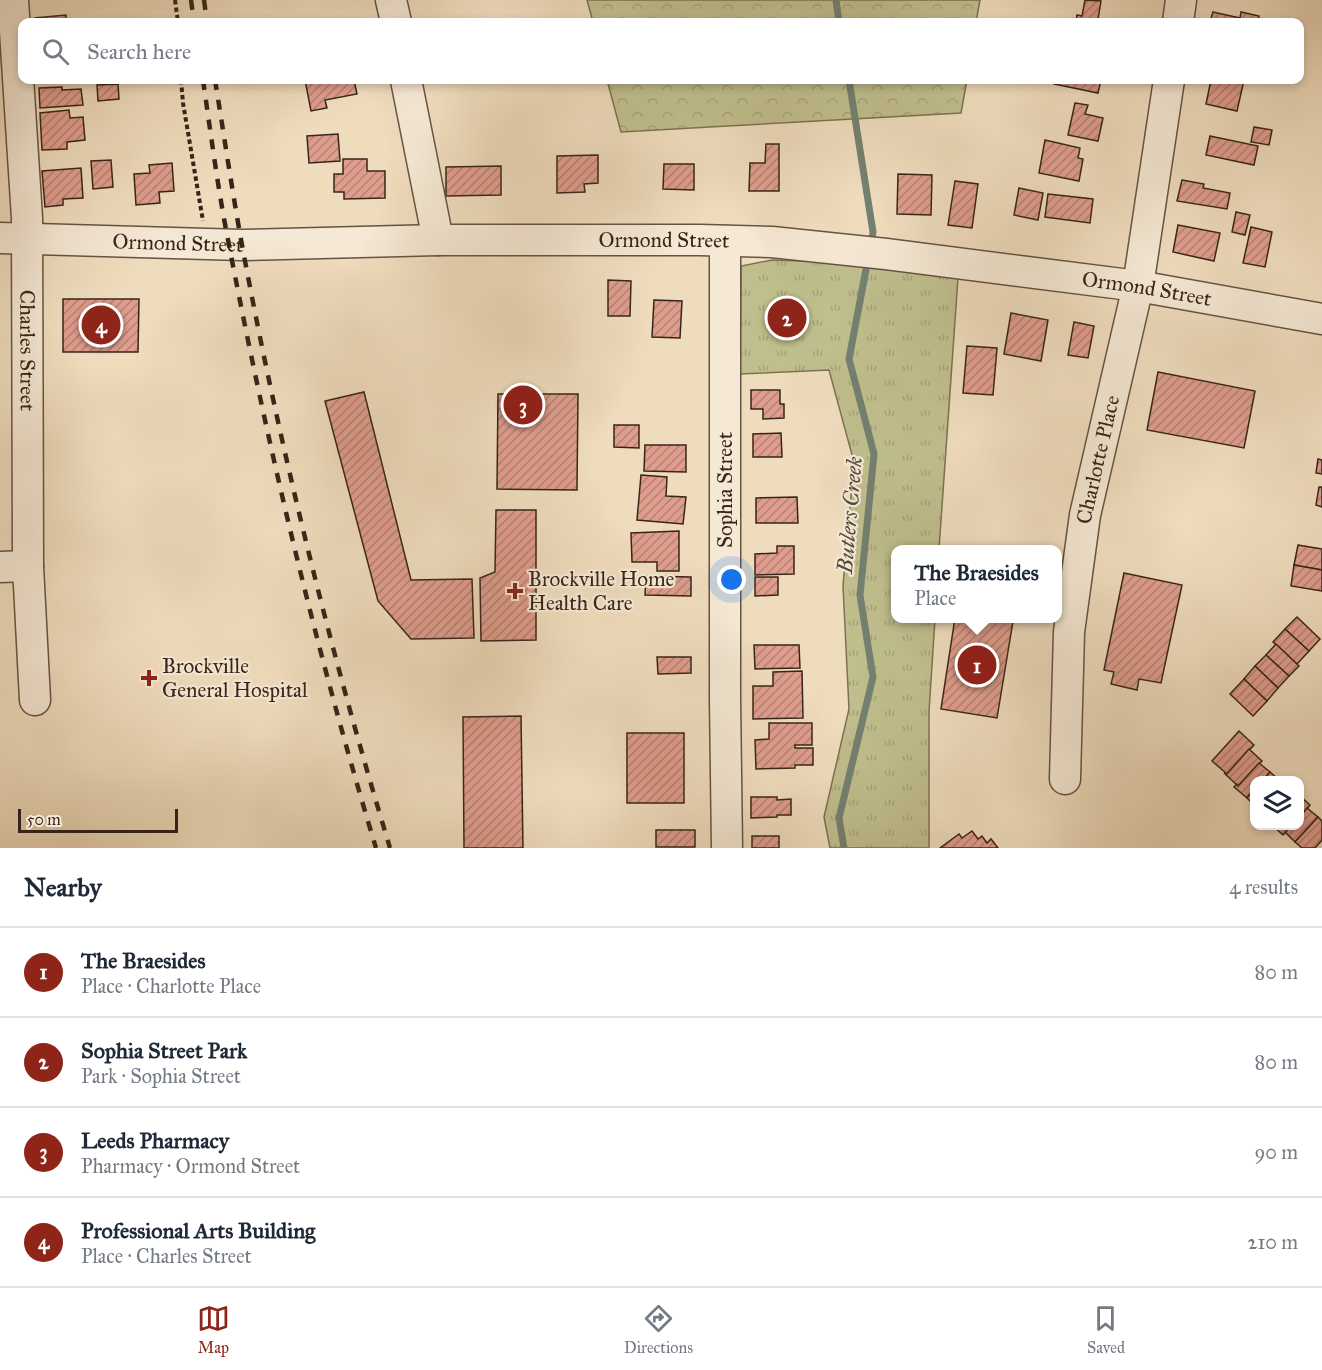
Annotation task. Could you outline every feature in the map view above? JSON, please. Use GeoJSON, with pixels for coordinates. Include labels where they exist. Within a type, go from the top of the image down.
{"type":"FeatureCollection","features":[{"type":"Feature","properties":{"kind":"street","name":"Charles Street"},"geometry":{"type":"LineString","coordinates":[[13,0],[18,78]]}},
{"type":"Feature","properties":{"kind":"street"},"geometry":{"type":"LineString","coordinates":[[391,0],[395,18]]}},
{"type":"Feature","properties":{"kind":"street"},"geometry":{"type":"LineString","coordinates":[[1179,18],[1181,0]]}},
{"type":"Feature","properties":{"kind":"street","name":"Charles Street"},"geometry":{"type":"LineString","coordinates":[[18,84],[27,218],[13,238],[14,566],[34,700]]}},
{"type":"Feature","properties":{"kind":"street"},"geometry":{"type":"LineString","coordinates":[[407,84],[438,240]]}},
{"type":"Feature","properties":{"kind":"street","name":"Charlotte Place"},"geometry":{"type":"LineString","coordinates":[[1065,779],[1070,632],[1085,515],[1138,286],[1168,84]]}},
{"type":"Feature","properties":{"kind":"street","name":"Ormond Street"},"geometry":{"type":"LineString","coordinates":[[13,238],[242,245],[438,240],[772,242],[1138,286],[1322,319]]}},
{"type":"Feature","properties":{"kind":"street","name":"Sophia Street"},"geometry":{"type":"LineString","coordinates":[[725,241],[724,699],[727,848]]}},
{"type":"Feature","properties":{"kind":"path"},"geometry":{"type":"LineString","coordinates":[[175,0],[177,18]]}},
{"type":"Feature","properties":{"kind":"path"},"geometry":{"type":"LineString","coordinates":[[181,84],[208,244]]}},
{"type":"Feature","properties":{"kind":"green space"},"geometry":{"type":"Polygon","coordinates":[[[587,0],[980,0],[977,18],[592,18],[587,0]]]}},
{"type":"Feature","properties":{"kind":"green space"},"geometry":{"type":"Polygon","coordinates":[[[608,84],[966,84],[961,113],[621,132],[608,84]]]}},
{"type":"Feature","properties":{"kind":"green space"},"geometry":{"type":"Polygon","coordinates":[[[772,260],[836,262],[958,278],[939,545],[891,545],[891,623],[935,623],[929,712],[929,848],[830,848],[824,817],[849,709],[843,586],[854,462],[829,370],[740,374],[741,266],[772,260]]]}},
{"type":"Feature","properties":{"kind":"building"},"geometry":{"type":"Polygon","coordinates":[[[1085,0],[1101,1],[1098,18],[1077,18],[1077,15],[1082,16],[1085,0]]]}},
{"type":"Feature","properties":{"kind":"building"},"geometry":{"type":"Polygon","coordinates":[[[1213,12],[1240,18],[1211,18],[1213,12]]]}},
{"type":"Feature","properties":{"kind":"building"},"geometry":{"type":"Polygon","coordinates":[[[1241,12],[1259,16],[1259,18],[1240,18],[1241,12]]]}},
{"type":"Feature","properties":{"kind":"building"},"geometry":{"type":"Polygon","coordinates":[[[66,15],[66,18],[35,18],[66,15]]]}},
{"type":"Feature","properties":{"kind":"building"},"geometry":{"type":"Polygon","coordinates":[[[118,84],[119,99],[98,101],[97,85],[118,84]]]}},
{"type":"Feature","properties":{"kind":"building"},"geometry":{"type":"Polygon","coordinates":[[[306,84],[355,84],[357,94],[325,100],[327,108],[311,111],[306,84]]]}},
{"type":"Feature","properties":{"kind":"building"},"geometry":{"type":"Polygon","coordinates":[[[1054,84],[1100,84],[1098,93],[1054,84]]]}},
{"type":"Feature","properties":{"kind":"building"},"geometry":{"type":"Polygon","coordinates":[[[1210,84],[1243,84],[1237,111],[1206,104],[1210,84]]]}},
{"type":"Feature","properties":{"kind":"building"},"geometry":{"type":"Polygon","coordinates":[[[62,87],[62,90],[81,89],[83,105],[40,108],[39,88],[62,87]]]}},
{"type":"Feature","properties":{"kind":"building"},"geometry":{"type":"Polygon","coordinates":[[[1075,103],[1088,105],[1085,114],[1103,118],[1098,141],[1068,135],[1075,103]]]}},
{"type":"Feature","properties":{"kind":"building"},"geometry":{"type":"Polygon","coordinates":[[[69,110],[70,118],[83,117],[85,140],[67,142],[67,149],[42,150],[40,113],[69,110]]]}},
{"type":"Feature","properties":{"kind":"building"},"geometry":{"type":"Polygon","coordinates":[[[1254,127],[1272,130],[1269,145],[1251,142],[1254,127]]]}},
{"type":"Feature","properties":{"kind":"building"},"geometry":{"type":"Polygon","coordinates":[[[338,134],[340,161],[309,163],[307,136],[338,134]]]}},
{"type":"Feature","properties":{"kind":"building"},"geometry":{"type":"Polygon","coordinates":[[[1210,136],[1258,146],[1254,165],[1206,155],[1210,136]]]}},
{"type":"Feature","properties":{"kind":"building"},"geometry":{"type":"Polygon","coordinates":[[[1045,140],[1080,148],[1078,158],[1083,159],[1079,181],[1039,173],[1045,140]]]}},
{"type":"Feature","properties":{"kind":"building"},"geometry":{"type":"Polygon","coordinates":[[[766,144],[779,144],[779,191],[749,191],[750,163],[765,163],[766,144]]]}},
{"type":"Feature","properties":{"kind":"building"},"geometry":{"type":"Polygon","coordinates":[[[598,155],[598,183],[584,184],[585,192],[557,193],[557,156],[598,155]]]}},
{"type":"Feature","properties":{"kind":"building"},"geometry":{"type":"Polygon","coordinates":[[[343,159],[367,159],[367,171],[385,171],[385,198],[344,199],[344,192],[334,192],[334,174],[343,174],[343,159]]]}},
{"type":"Feature","properties":{"kind":"building"},"geometry":{"type":"Polygon","coordinates":[[[111,160],[113,187],[93,189],[91,161],[111,160]]]}},
{"type":"Feature","properties":{"kind":"building"},"geometry":{"type":"Polygon","coordinates":[[[172,163],[174,191],[159,192],[160,203],[136,205],[134,174],[150,173],[149,165],[172,163]]]}},
{"type":"Feature","properties":{"kind":"building"},"geometry":{"type":"Polygon","coordinates":[[[664,164],[694,164],[694,190],[663,189],[664,164]]]}},
{"type":"Feature","properties":{"kind":"building"},"geometry":{"type":"Polygon","coordinates":[[[501,166],[501,195],[446,196],[446,167],[501,166]]]}},
{"type":"Feature","properties":{"kind":"building"},"geometry":{"type":"Polygon","coordinates":[[[81,168],[83,198],[63,199],[63,205],[45,207],[42,171],[81,168]]]}},
{"type":"Feature","properties":{"kind":"building"},"geometry":{"type":"Polygon","coordinates":[[[898,174],[932,175],[931,215],[897,214],[898,174]]]}},
{"type":"Feature","properties":{"kind":"building"},"geometry":{"type":"Polygon","coordinates":[[[1182,180],[1204,184],[1203,188],[1230,193],[1227,209],[1177,201],[1182,180]]]}},
{"type":"Feature","properties":{"kind":"building"},"geometry":{"type":"Polygon","coordinates":[[[955,181],[978,184],[972,228],[948,225],[955,181]]]}},
{"type":"Feature","properties":{"kind":"building"},"geometry":{"type":"Polygon","coordinates":[[[1019,188],[1043,193],[1038,220],[1014,215],[1019,188]]]}},
{"type":"Feature","properties":{"kind":"building"},"geometry":{"type":"Polygon","coordinates":[[[1048,194],[1093,199],[1090,223],[1045,217],[1048,194]]]}},
{"type":"Feature","properties":{"kind":"building"},"geometry":{"type":"Polygon","coordinates":[[[1236,212],[1250,215],[1245,235],[1232,232],[1236,212]]]}},
{"type":"Feature","properties":{"kind":"building"},"geometry":{"type":"Polygon","coordinates":[[[1178,225],[1220,233],[1214,261],[1173,252],[1178,225]]]}},
{"type":"Feature","properties":{"kind":"building"},"geometry":{"type":"Polygon","coordinates":[[[1251,227],[1272,232],[1265,267],[1243,263],[1251,227]]]}},
{"type":"Feature","properties":{"kind":"building"},"geometry":{"type":"Polygon","coordinates":[[[608,280],[631,281],[630,316],[608,316],[608,280]]]}},
{"type":"Feature","properties":{"kind":"building"},"geometry":{"type":"Polygon","coordinates":[[[63,299],[139,299],[138,352],[63,352],[63,299]]]}},
{"type":"Feature","properties":{"kind":"building"},"geometry":{"type":"Polygon","coordinates":[[[654,300],[682,301],[680,338],[652,337],[654,300]]]}},
{"type":"Feature","properties":{"kind":"building"},"geometry":{"type":"Polygon","coordinates":[[[1011,313],[1048,320],[1041,361],[1004,354],[1011,313]]]}},
{"type":"Feature","properties":{"kind":"building"},"geometry":{"type":"Polygon","coordinates":[[[1074,322],[1094,326],[1088,358],[1068,355],[1074,322]]]}},
{"type":"Feature","properties":{"kind":"building"},"geometry":{"type":"Polygon","coordinates":[[[967,346],[997,348],[993,395],[963,393],[967,346]]]}},
{"type":"Feature","properties":{"kind":"building"},"geometry":{"type":"Polygon","coordinates":[[[1158,372],[1255,391],[1244,448],[1147,430],[1158,372]]]}},
{"type":"Feature","properties":{"kind":"building"},"geometry":{"type":"Polygon","coordinates":[[[751,390],[780,390],[780,404],[784,404],[784,418],[763,419],[763,409],[751,409],[751,390]]]}},
{"type":"Feature","properties":{"kind":"building"},"geometry":{"type":"Polygon","coordinates":[[[364,392],[411,580],[472,579],[474,638],[411,639],[378,601],[325,401],[364,392]]]}},
{"type":"Feature","properties":{"kind":"building"},"geometry":{"type":"Polygon","coordinates":[[[498,394],[578,394],[577,490],[497,489],[498,394]]]}},
{"type":"Feature","properties":{"kind":"building"},"geometry":{"type":"Polygon","coordinates":[[[614,425],[639,425],[639,448],[614,447],[614,425]]]}},
{"type":"Feature","properties":{"kind":"building"},"geometry":{"type":"Polygon","coordinates":[[[781,433],[782,457],[753,457],[753,434],[781,433]]]}},
{"type":"Feature","properties":{"kind":"building"},"geometry":{"type":"Polygon","coordinates":[[[645,445],[686,445],[686,472],[644,471],[645,445]]]}},
{"type":"Feature","properties":{"kind":"building"},"geometry":{"type":"Polygon","coordinates":[[[1318,459],[1322,460],[1322,474],[1316,473],[1318,459]]]}},
{"type":"Feature","properties":{"kind":"building"},"geometry":{"type":"Polygon","coordinates":[[[641,475],[667,477],[666,496],[686,497],[683,524],[637,520],[641,475]]]}},
{"type":"Feature","properties":{"kind":"building"},"geometry":{"type":"Polygon","coordinates":[[[1319,487],[1322,487],[1322,507],[1316,505],[1319,487]]]}},
{"type":"Feature","properties":{"kind":"building"},"geometry":{"type":"Polygon","coordinates":[[[797,497],[798,523],[756,523],[756,498],[797,497]]]}},
{"type":"Feature","properties":{"kind":"building"},"geometry":{"type":"Polygon","coordinates":[[[496,510],[536,510],[536,640],[481,641],[480,578],[495,572],[496,510]]]}},
{"type":"Feature","properties":{"kind":"building"},"geometry":{"type":"Polygon","coordinates":[[[679,531],[679,571],[657,571],[657,562],[632,562],[631,533],[679,531]]]}},
{"type":"Feature","properties":{"kind":"building"},"geometry":{"type":"Polygon","coordinates":[[[1298,545],[1322,549],[1322,570],[1294,565],[1298,545]]]}},
{"type":"Feature","properties":{"kind":"building"},"geometry":{"type":"Polygon","coordinates":[[[777,546],[794,546],[794,574],[755,575],[755,554],[777,553],[777,546]]]}},
{"type":"Feature","properties":{"kind":"building"},"geometry":{"type":"Polygon","coordinates":[[[1294,565],[1322,570],[1322,591],[1291,586],[1294,565]]]}},
{"type":"Feature","properties":{"kind":"building"},"geometry":{"type":"Polygon","coordinates":[[[1124,573],[1182,585],[1161,683],[1139,679],[1137,690],[1111,684],[1114,672],[1104,670],[1124,573]]]}},
{"type":"Feature","properties":{"kind":"building"},"geometry":{"type":"Polygon","coordinates":[[[646,576],[691,577],[691,596],[645,595],[646,576]]]}},
{"type":"Feature","properties":{"kind":"building"},"geometry":{"type":"Polygon","coordinates":[[[755,577],[778,577],[778,595],[755,596],[755,577]]]}},
{"type":"Feature","properties":{"kind":"building"},"geometry":{"type":"Polygon","coordinates":[[[1297,617],[1320,639],[1309,651],[1285,629],[1297,617]]]}},
{"type":"Feature","properties":{"kind":"building"},"geometry":{"type":"Polygon","coordinates":[[[954,623],[1013,623],[997,718],[941,709],[954,623]]]}},
{"type":"Feature","properties":{"kind":"building"},"geometry":{"type":"Polygon","coordinates":[[[1285,629],[1309,651],[1297,664],[1273,642],[1285,629]]]}},
{"type":"Feature","properties":{"kind":"building"},"geometry":{"type":"Polygon","coordinates":[[[1276,644],[1299,666],[1289,676],[1266,655],[1276,644]]]}},
{"type":"Feature","properties":{"kind":"building"},"geometry":{"type":"Polygon","coordinates":[[[754,645],[799,645],[800,668],[755,669],[754,645]]]}},
{"type":"Feature","properties":{"kind":"building"},"geometry":{"type":"Polygon","coordinates":[[[1266,655],[1289,676],[1278,688],[1255,666],[1266,655]]]}},
{"type":"Feature","properties":{"kind":"building"},"geometry":{"type":"Polygon","coordinates":[[[657,657],[691,657],[691,673],[658,674],[657,657]]]}},
{"type":"Feature","properties":{"kind":"building"},"geometry":{"type":"Polygon","coordinates":[[[1255,666],[1278,688],[1267,701],[1244,679],[1255,666]]]}},
{"type":"Feature","properties":{"kind":"building"},"geometry":{"type":"Polygon","coordinates":[[[802,671],[803,718],[753,719],[753,686],[773,686],[773,672],[802,671]]]}},
{"type":"Feature","properties":{"kind":"building"},"geometry":{"type":"Polygon","coordinates":[[[1244,679],[1267,701],[1253,716],[1230,694],[1244,679]]]}},
{"type":"Feature","properties":{"kind":"building"},"geometry":{"type":"Polygon","coordinates":[[[521,716],[523,848],[464,848],[463,717],[521,716]]]}},
{"type":"Feature","properties":{"kind":"building"},"geometry":{"type":"Polygon","coordinates":[[[769,723],[812,723],[812,745],[795,745],[795,748],[813,748],[813,765],[756,769],[755,740],[769,739],[769,723]]]}},
{"type":"Feature","properties":{"kind":"building"},"geometry":{"type":"Polygon","coordinates":[[[1239,731],[1254,745],[1227,774],[1212,761],[1239,731]]]}},
{"type":"Feature","properties":{"kind":"building"},"geometry":{"type":"Polygon","coordinates":[[[627,733],[684,733],[684,803],[627,803],[627,733]]]}},
{"type":"Feature","properties":{"kind":"building"},"geometry":{"type":"Polygon","coordinates":[[[1249,749],[1262,761],[1238,786],[1224,773],[1227,774],[1249,749]]]}},
{"type":"Feature","properties":{"kind":"building"},"geometry":{"type":"Polygon","coordinates":[[[1259,763],[1270,772],[1266,776],[1250,776],[1250,794],[1247,798],[1234,787],[1237,784],[1238,786],[1259,763]]]}},
{"type":"Feature","properties":{"kind":"building"},"geometry":{"type":"Polygon","coordinates":[[[751,797],[791,799],[791,815],[751,818],[751,797]]]}},
{"type":"Feature","properties":{"kind":"building"},"geometry":{"type":"Polygon","coordinates":[[[1304,800],[1310,805],[1304,812],[1304,800]]]}},
{"type":"Feature","properties":{"kind":"building"},"geometry":{"type":"Polygon","coordinates":[[[1307,808],[1318,817],[1295,842],[1285,832],[1304,830],[1304,812],[1307,808]]]}},
{"type":"Feature","properties":{"kind":"building"},"geometry":{"type":"Polygon","coordinates":[[[1318,817],[1322,821],[1322,840],[1315,848],[1302,848],[1295,842],[1318,817]]]}},
{"type":"Feature","properties":{"kind":"building"},"geometry":{"type":"Polygon","coordinates":[[[656,830],[695,830],[695,847],[656,847],[656,830]]]}},
{"type":"Feature","properties":{"kind":"building"},"geometry":{"type":"Polygon","coordinates":[[[1277,830],[1287,830],[1283,835],[1277,830]]]}},
{"type":"Feature","properties":{"kind":"building"},"geometry":{"type":"Polygon","coordinates":[[[972,831],[978,839],[982,836],[987,843],[991,839],[998,848],[940,848],[959,834],[962,838],[972,831]]]}},
{"type":"Feature","properties":{"kind":"building"},"geometry":{"type":"Polygon","coordinates":[[[752,836],[779,836],[779,848],[752,848],[752,836]]]}},
{"type":"Feature","properties":{"kind":"waterway","name":"Butlers Creek"},"geometry":{"type":"LineString","coordinates":[[836,0],[838,18]]}},
{"type":"Feature","properties":{"kind":"waterway","name":"Butlers Creek"},"geometry":{"type":"LineString","coordinates":[[850,84],[873,232],[871,245]]}},
{"type":"Feature","properties":{"kind":"waterway","name":"Butlers Creek"},"geometry":{"type":"LineString","coordinates":[[844,848],[839,818],[873,677],[860,595],[874,454],[849,359],[868,259]]}},
{"type":"Feature","properties":{"kind":"railway"},"geometry":{"type":"LineString","coordinates":[[191,0],[193,18]]}},
{"type":"Feature","properties":{"kind":"railway"},"geometry":{"type":"LineString","coordinates":[[204,0],[206,18]]}},
{"type":"Feature","properties":{"kind":"railway"},"geometry":{"type":"LineString","coordinates":[[204,84],[225,224],[277,473],[313,624],[376,848]]}},
{"type":"Feature","properties":{"kind":"railway"},"geometry":{"type":"LineString","coordinates":[[216,84],[242,245],[290,473],[327,624],[390,848]]}},
{"type":"Feature","properties":{"kind":"place","name":"Sophia Street Park"},"geometry":{"type":"Point","coordinates":[787,318]}},
{"type":"Feature","properties":{"kind":"place","name":"Professional Arts Building"},"geometry":{"type":"Point","coordinates":[101,325]}},
{"type":"Feature","properties":{"kind":"place","name":"Leeds Pharmacy"},"geometry":{"type":"Point","coordinates":[523,405]}},
{"type":"Feature","properties":{"kind":"place","name":"Brockville Home Health Care"},"geometry":{"type":"Point","coordinates":[515,591]}},
{"type":"Feature","properties":{"kind":"place","name":"The Braesides"},"geometry":{"type":"Point","coordinates":[977,665]}},
{"type":"Feature","properties":{"kind":"place","name":"Brockville General Hospital"},"geometry":{"type":"Point","coordinates":[149,678]}}]}
